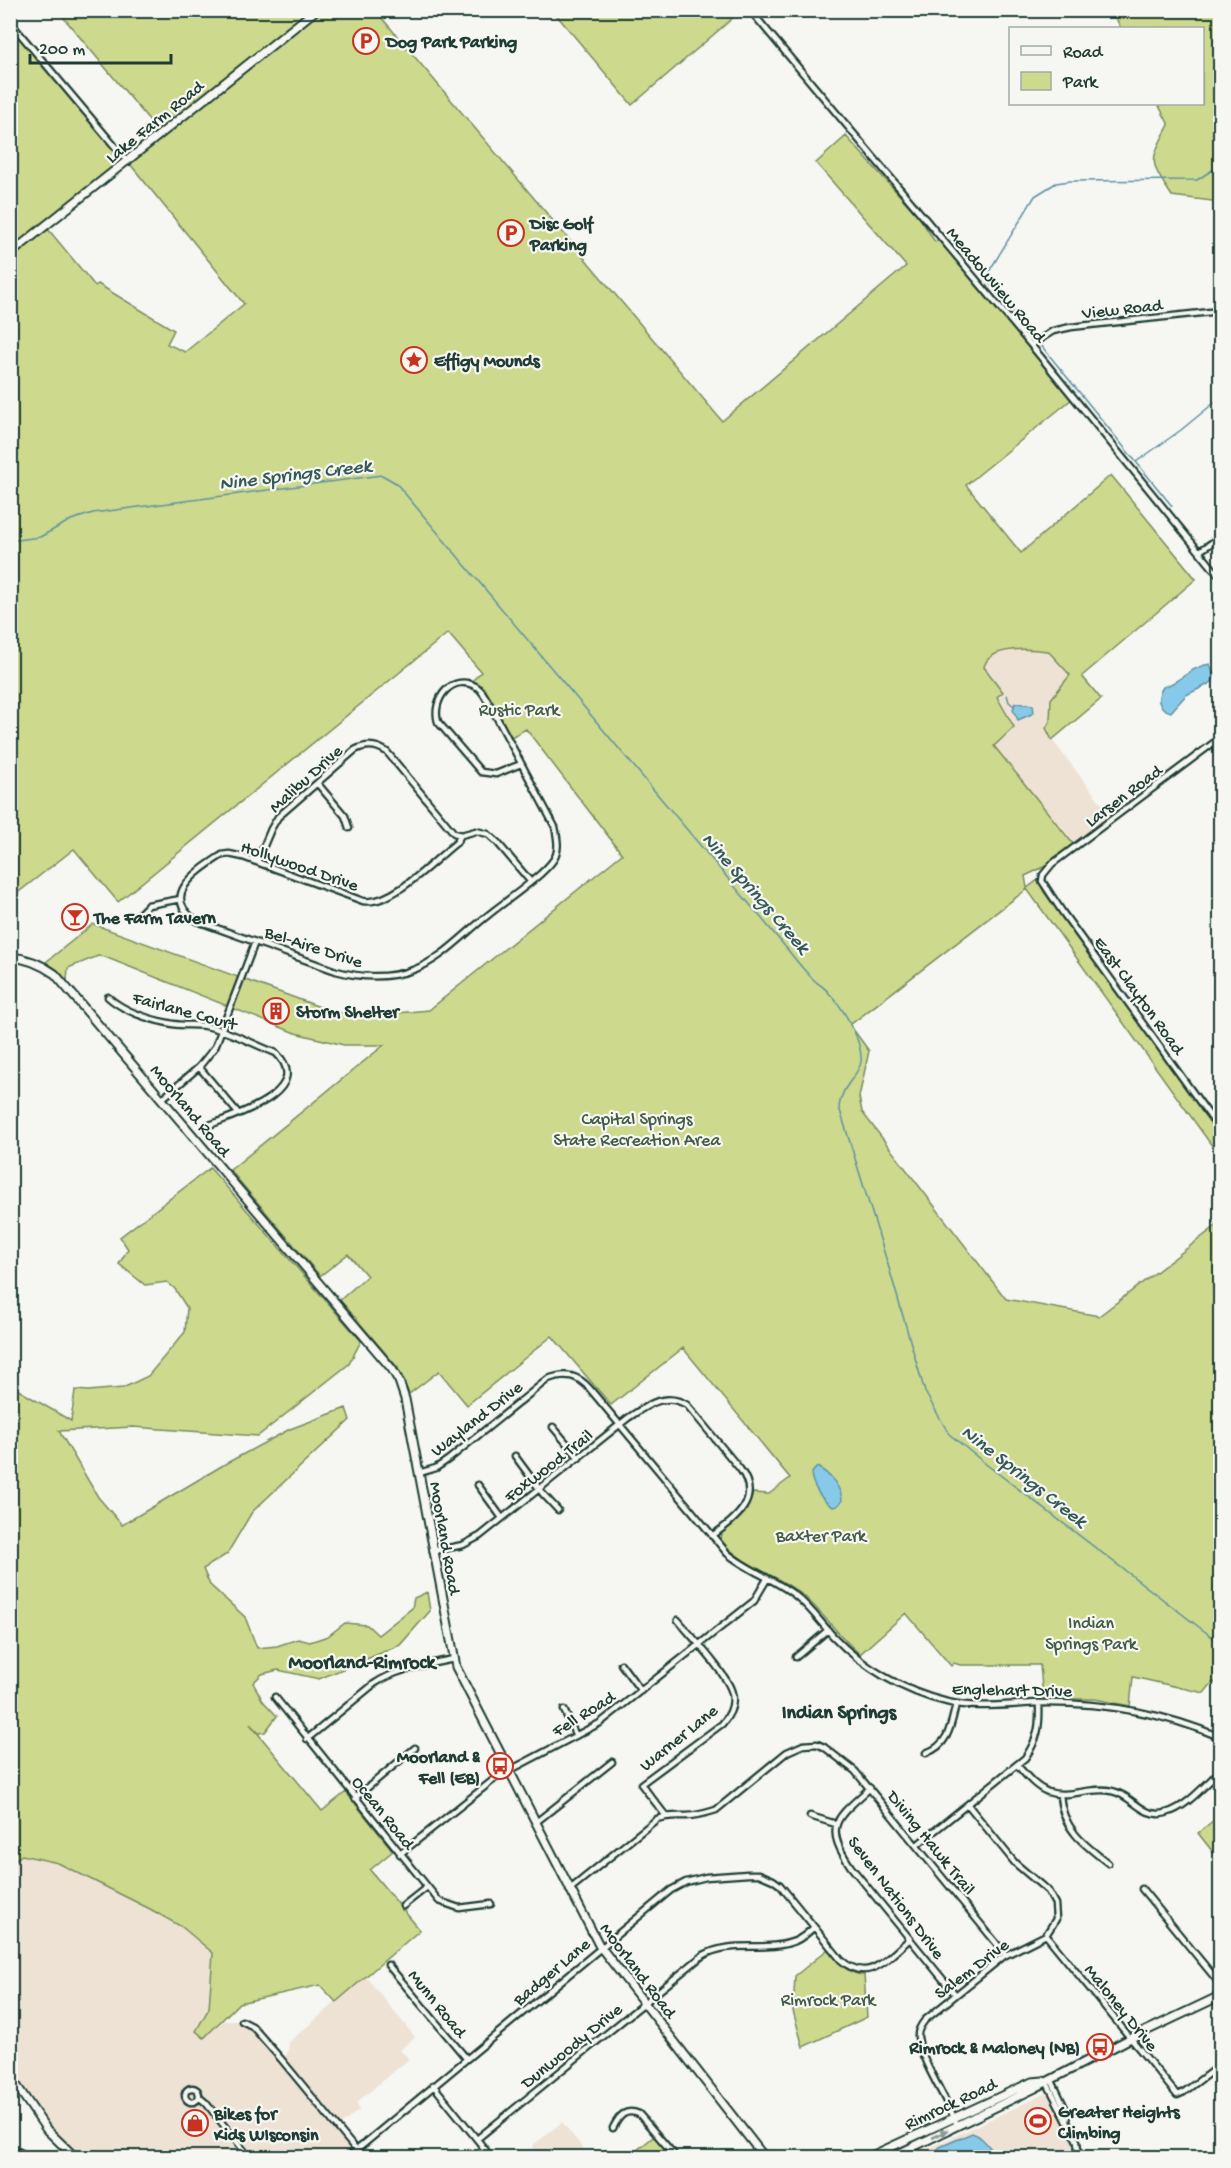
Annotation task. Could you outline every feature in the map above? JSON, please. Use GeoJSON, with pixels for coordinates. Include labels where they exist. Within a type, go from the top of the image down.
{"type":"FeatureCollection","features":[{"type":"Feature","properties":{"kind":"highway"},"geometry":{"type":"LineString","coordinates":[[10,2150],[26,2157]]}},
{"type":"Feature","properties":{"kind":"street","name":"Lake Farm Road"},"geometry":{"type":"LineString","coordinates":[[10,254],[316,10]]}},
{"type":"Feature","properties":{"kind":"street","name":"Meadowview Road"},"geometry":{"type":"LineString","coordinates":[[750,10],[1031,345],[1221,577]]}},
{"type":"Feature","properties":{"kind":"street"},"geometry":{"type":"LineString","coordinates":[[10,22],[128,162]]}},
{"type":"Feature","properties":{"kind":"street","name":"View Road"},"geometry":{"type":"LineString","coordinates":[[1031,345],[1053,332],[1071,327],[1221,312]]}},
{"type":"Feature","properties":{"kind":"street"},"geometry":{"type":"LineString","coordinates":[[1200,552],[1221,537]]}},
{"type":"Feature","properties":{"kind":"street","name":"Bel-Aire Drive"},"geometry":{"type":"LineString","coordinates":[[181,900],[187,914],[197,921],[348,975],[374,977],[395,975],[414,969],[436,957],[531,881],[552,861],[558,847],[555,827],[489,703],[478,688],[461,683],[445,689],[436,705],[435,713],[438,722],[481,772],[496,774],[521,764]]}},
{"type":"Feature","properties":{"kind":"street","name":"Larsen Road"},"geometry":{"type":"LineString","coordinates":[[1043,875],[1052,864],[1221,738]]}},
{"type":"Feature","properties":{"kind":"street","name":"Malibu Drive"},"geometry":{"type":"LineString","coordinates":[[257,862],[269,832],[278,817],[355,750],[366,746],[378,747],[387,752],[454,833],[461,835]]}},
{"type":"Feature","properties":{"kind":"street"},"geometry":{"type":"LineString","coordinates":[[317,783],[345,816],[349,828]]}},
{"type":"Feature","properties":{"kind":"street"},"geometry":{"type":"LineString","coordinates":[[461,835],[482,831],[494,838],[531,881]]}},
{"type":"Feature","properties":{"kind":"street","name":"Hollywood Drive"},"geometry":{"type":"LineString","coordinates":[[181,900],[181,893],[187,881],[222,855],[229,854],[370,902],[386,898],[397,890],[460,840],[461,835]]}},
{"type":"Feature","properties":{"kind":"street","name":"East Clayton Road"},"geometry":{"type":"LineString","coordinates":[[1043,875],[1042,881],[1045,888],[1221,1130]]}},
{"type":"Feature","properties":{"kind":"street"},"geometry":{"type":"LineString","coordinates":[[140,913],[148,905],[181,900]]}},
{"type":"Feature","properties":{"kind":"street"},"geometry":{"type":"LineString","coordinates":[[162,1099],[199,1067],[215,1047],[255,942]]}},
{"type":"Feature","properties":{"kind":"street","name":"Moorland Road"},"geometry":{"type":"LineString","coordinates":[[10,957],[23,958],[42,965],[55,974],[392,1369],[403,1391],[454,1659],[508,1770],[600,1947],[765,2157]]}},
{"type":"Feature","properties":{"kind":"street","name":"Fairlane Court"},"geometry":{"type":"LineString","coordinates":[[108,997],[118,1006],[150,1018],[172,1024],[197,1025],[222,1031],[276,1053],[283,1061],[287,1074],[282,1086],[274,1095],[256,1107],[207,1126]]}},
{"type":"Feature","properties":{"kind":"street"},"geometry":{"type":"LineString","coordinates":[[199,1067],[238,1113]]}},
{"type":"Feature","properties":{"kind":"street","name":"Englehart Drive"},"geometry":{"type":"LineString","coordinates":[[548,1379],[559,1375],[570,1375],[583,1381],[712,1536],[737,1562],[795,1595],[851,1653],[889,1679],[922,1695],[957,1704],[983,1706],[1040,1703],[1086,1704],[1129,1710],[1190,1725],[1221,1737]]}},
{"type":"Feature","properties":{"kind":"street","name":"Wayland Drive"},"geometry":{"type":"LineString","coordinates":[[418,1473],[436,1468],[449,1459],[548,1379]]}},
{"type":"Feature","properties":{"kind":"street","name":"Foxwood Trail"},"geometry":{"type":"LineString","coordinates":[[433,1551],[467,1543],[480,1536],[621,1424],[657,1401],[678,1400],[687,1406],[747,1480],[748,1495],[743,1509],[712,1536]]}},
{"type":"Feature","properties":{"kind":"street"},"geometry":{"type":"LineString","coordinates":[[553,1427],[579,1458]]}},
{"type":"Feature","properties":{"kind":"street"},"geometry":{"type":"LineString","coordinates":[[515,1456],[558,1510]]}},
{"type":"Feature","properties":{"kind":"street"},"geometry":{"type":"LineString","coordinates":[[478,1485],[502,1518]]}},
{"type":"Feature","properties":{"kind":"street","name":"Fell Road"},"geometry":{"type":"LineString","coordinates":[[400,1854],[508,1770],[600,1723],[754,1601],[767,1579]]}},
{"type":"Feature","properties":{"kind":"street"},"geometry":{"type":"LineString","coordinates":[[678,1620],[699,1645]]}},
{"type":"Feature","properties":{"kind":"street"},"geometry":{"type":"LineString","coordinates":[[796,1657],[828,1630]]}},
{"type":"Feature","properties":{"kind":"street","name":"Warner Lane"},"geometry":{"type":"LineString","coordinates":[[666,1816],[641,1784],[722,1724],[730,1714],[733,1702],[728,1683],[699,1645]]}},
{"type":"Feature","properties":{"kind":"street"},"geometry":{"type":"LineString","coordinates":[[307,1739],[386,1676],[454,1659]]}},
{"type":"Feature","properties":{"kind":"street"},"geometry":{"type":"LineString","coordinates":[[621,1664],[641,1691]]}},
{"type":"Feature","properties":{"kind":"street","name":"Ocean Road"},"geometry":{"type":"LineString","coordinates":[[274,1697],[439,1901],[449,1906],[470,1908],[491,1904]]}},
{"type":"Feature","properties":{"kind":"street"},"geometry":{"type":"LineString","coordinates":[[917,1845],[1025,1758],[1039,1732],[1040,1703]]}},
{"type":"Feature","properties":{"kind":"street"},"geometry":{"type":"LineString","coordinates":[[926,1753],[940,1745],[945,1739],[951,1729],[957,1704]]}},
{"type":"Feature","properties":{"kind":"street"},"geometry":{"type":"LineString","coordinates":[[564,1710],[576,1736]]}},
{"type":"Feature","properties":{"kind":"street","name":"Diving Hawk Trail"},"geometry":{"type":"LineString","coordinates":[[666,1816],[687,1816],[716,1810],[787,1752],[803,1744],[817,1744],[832,1752],[855,1771],[1006,1955]]}},
{"type":"Feature","properties":{"kind":"street"},"geometry":{"type":"LineString","coordinates":[[355,1798],[415,1748]]}},
{"type":"Feature","properties":{"kind":"street"},"geometry":{"type":"LineString","coordinates":[[535,1823],[612,1762]]}},
{"type":"Feature","properties":{"kind":"street"},"geometry":{"type":"LineString","coordinates":[[1017,1765],[1035,1785],[1046,1791],[1060,1795],[1097,1789],[1112,1791],[1148,1813],[1163,1814],[1183,1804],[1221,1771]]}},
{"type":"Feature","properties":{"kind":"street","name":"Seven Nations Drive"},"geometry":{"type":"LineString","coordinates":[[870,1788],[850,1806],[836,1824],[835,1832],[839,1848],[955,1994]]}},
{"type":"Feature","properties":{"kind":"street"},"geometry":{"type":"LineString","coordinates":[[1060,1795],[1061,1811],[1065,1821],[1084,1844],[1108,1863]]}},
{"type":"Feature","properties":{"kind":"street"},"geometry":{"type":"LineString","coordinates":[[968,1805],[1015,1863],[1045,1887],[1052,1896],[1056,1918],[1046,1935]]}},
{"type":"Feature","properties":{"kind":"street"},"geometry":{"type":"LineString","coordinates":[[569,1890],[647,1826],[666,1816]]}},
{"type":"Feature","properties":{"kind":"street"},"geometry":{"type":"LineString","coordinates":[[810,1816],[836,1824]]}},
{"type":"Feature","properties":{"kind":"street","name":"Badger Lane"},"geometry":{"type":"LineString","coordinates":[[346,2157],[600,1947],[671,1890],[686,1882],[706,1877],[759,1874],[767,1877],[780,1885],[841,1960],[851,1969],[860,1972],[876,1967],[910,1939]]}},
{"type":"Feature","properties":{"kind":"street"},"geometry":{"type":"LineString","coordinates":[[403,1906],[427,1887]]}},
{"type":"Feature","properties":{"kind":"street"},"geometry":{"type":"LineString","coordinates":[[1142,1889],[1221,1984]]}},
{"type":"Feature","properties":{"kind":"street","name":"Dunwoody Drive"},"geometry":{"type":"LineString","coordinates":[[477,2139],[713,1950],[795,1941],[814,1927]]}},
{"type":"Feature","properties":{"kind":"street","name":"Salem Drive"},"geometry":{"type":"LineString","coordinates":[[954,2117],[922,2052],[918,2031],[925,2020],[955,1994],[1006,1955],[1046,1935]]}},
{"type":"Feature","properties":{"kind":"street","name":"Maloney Drive"},"geometry":{"type":"LineString","coordinates":[[1046,1935],[1177,2095],[1221,2065]]}},
{"type":"Feature","properties":{"kind":"street","name":"Munn Road"},"geometry":{"type":"LineString","coordinates":[[388,1965],[466,2058]]}},
{"type":"Feature","properties":{"kind":"street","name":"Rimrock Road"},"geometry":{"type":"LineString","coordinates":[[891,2157],[1221,1996]]}},
{"type":"Feature","properties":{"kind":"street"},"geometry":{"type":"LineString","coordinates":[[242,2020],[260,2034],[356,2150]]}},
{"type":"Feature","properties":{"kind":"street"},"geometry":{"type":"LineString","coordinates":[[10,2076],[47,2130],[76,2157]]}},
{"type":"Feature","properties":{"kind":"street"},"geometry":{"type":"LineString","coordinates":[[1048,2080],[1062,2116],[1077,2141],[1079,2157]]}},
{"type":"Feature","properties":{"kind":"street","name":"Rimrock Road"},"geometry":{"type":"LineString","coordinates":[[870,2157],[1032,2082],[1048,2080]]}},
{"type":"Feature","properties":{"kind":"street"},"geometry":{"type":"LineString","coordinates":[[433,2085],[492,2157]]}},
{"type":"Feature","properties":{"kind":"street"},"geometry":{"type":"LineString","coordinates":[[199,2097],[250,2157]]}},
{"type":"Feature","properties":{"kind":"street"},"geometry":{"type":"LineString","coordinates":[[613,2128],[623,2113],[631,2111],[639,2114],[676,2157]]}},
{"type":"Feature","properties":{"kind":"street"},"geometry":{"type":"LineString","coordinates":[[954,2117],[957,2126]]}},
{"type":"Feature","properties":{"kind":"shaded area"},"geometry":{"type":"Polygon","coordinates":[[[997,573],[1101,699],[1052,740],[1112,817],[1074,845],[911,645],[997,573]]]}},
{"type":"Feature","properties":{"kind":"shaded area"},"geometry":{"type":"Polygon","coordinates":[[[22,1855],[58,1863],[150,1909],[182,1927],[213,1953],[209,2008],[196,2031],[204,2038],[223,2021],[242,2021],[252,2026],[283,2060],[288,2052],[289,2042],[366,1977],[415,2037],[400,2050],[409,2059],[356,2103],[360,2109],[338,2127],[356,2150],[347,2158],[76,2158],[58,2142],[11,2076],[10,1863],[22,1855]]]}},
{"type":"Feature","properties":{"kind":"shaded area"},"geometry":{"type":"Polygon","coordinates":[[[1046,2093],[1055,2105],[1073,2143],[1072,2157],[908,2158],[1046,2093]]]}},
{"type":"Feature","properties":{"kind":"shaded area"},"geometry":{"type":"Polygon","coordinates":[[[562,2122],[590,2157],[541,2157],[532,2146],[562,2122]]]}},
{"type":"Feature","properties":{"kind":"green space"},"geometry":{"type":"Polygon","coordinates":[[[741,10],[632,105],[553,11],[741,10]]]}},
{"type":"Feature","properties":{"kind":"green space"},"geometry":{"type":"Polygon","coordinates":[[[58,11],[312,11],[160,133],[58,11]]]}},
{"type":"Feature","properties":{"kind":"green space","name":"Capital Springs State Recreation Area"},"geometry":{"type":"Polygon","coordinates":[[[321,11],[376,11],[722,421],[906,266],[816,163],[846,136],[920,218],[935,242],[939,239],[1072,399],[966,485],[1021,553],[1111,475],[1196,579],[1082,676],[1101,699],[1052,740],[1046,728],[1050,721],[1051,699],[1070,675],[1048,651],[1022,649],[1002,652],[988,660],[984,667],[1003,692],[997,697],[1014,727],[994,746],[1074,845],[1048,865],[1025,876],[1027,888],[1038,880],[1044,892],[1220,1136],[1220,1157],[1027,889],[850,1025],[869,1051],[859,1097],[862,1112],[1006,1299],[1099,1316],[1220,1223],[1220,1685],[1213,1682],[1204,1693],[1133,1677],[1130,1706],[1095,1699],[1043,1699],[1040,1665],[960,1665],[954,1663],[951,1666],[906,1613],[860,1654],[805,1597],[784,1582],[750,1564],[730,1550],[721,1540],[722,1533],[745,1513],[753,1493],[769,1494],[790,1478],[683,1348],[611,1405],[552,1336],[467,1405],[439,1371],[409,1394],[398,1368],[340,1300],[367,1276],[348,1254],[320,1276],[230,1170],[384,1045],[344,1045],[295,1033],[105,957],[98,956],[68,968],[67,980],[46,962],[93,924],[328,1010],[350,1015],[375,1015],[429,1010],[622,854],[526,729],[511,737],[495,706],[485,692],[472,681],[481,672],[448,633],[118,902],[74,849],[11,898],[11,259],[48,229],[95,286],[98,284],[174,330],[167,344],[185,352],[244,304],[130,164],[321,11]]]}},
{"type":"Feature","properties":{"kind":"green space"},"geometry":{"type":"Polygon","coordinates":[[[1112,11],[1220,11],[1220,202],[1172,196],[1159,175],[1154,161],[1169,125],[1159,105],[1204,105],[1204,27],[1120,27],[1112,11]]]}},
{"type":"Feature","properties":{"kind":"green space"},"geometry":{"type":"Polygon","coordinates":[[[10,26],[112,146],[119,155],[120,162],[10,250],[10,26]]]}},
{"type":"Feature","properties":{"kind":"green space"},"geometry":{"type":"Polygon","coordinates":[[[210,1168],[361,1341],[349,1364],[258,1436],[133,1427],[59,1431],[98,1497],[122,1525],[225,1464],[290,1429],[346,1408],[350,1420],[252,1512],[227,1554],[203,1569],[210,1585],[245,1617],[257,1648],[277,1646],[298,1639],[310,1642],[328,1636],[345,1623],[367,1625],[378,1635],[412,1608],[414,1598],[427,1592],[430,1611],[400,1645],[319,1679],[278,1670],[262,1674],[253,1683],[263,1701],[277,1716],[265,1732],[259,1733],[250,1724],[322,1811],[346,1792],[393,1851],[370,1870],[420,1930],[336,2002],[320,1985],[239,2003],[204,2038],[196,2031],[209,2008],[213,1953],[182,1927],[58,1863],[22,1855],[11,1863],[10,1385],[71,1421],[75,1390],[123,1388],[148,1376],[185,1332],[187,1308],[175,1289],[167,1282],[145,1285],[119,1264],[128,1249],[120,1237],[210,1168]]]}},
{"type":"Feature","properties":{"kind":"green space"},"geometry":{"type":"Polygon","coordinates":[[[1220,1815],[1220,1861],[1198,1833],[1220,1815]]]}},
{"type":"Feature","properties":{"kind":"green space","name":"Rimrock Park"},"geometry":{"type":"Polygon","coordinates":[[[828,1949],[848,1970],[864,1975],[867,2017],[803,2047],[793,2011],[795,1976],[828,1949]]]}},
{"type":"Feature","properties":{"kind":"green space"},"geometry":{"type":"Polygon","coordinates":[[[657,2134],[677,2158],[627,2158],[657,2134]]]}},
{"type":"Feature","properties":{"kind":"water"},"geometry":{"type":"Polygon","coordinates":[[[1210,664],[1214,676],[1212,682],[1186,695],[1171,712],[1160,705],[1159,695],[1163,687],[1203,665],[1210,664]]]}},
{"type":"Feature","properties":{"kind":"water"},"geometry":{"type":"Polygon","coordinates":[[[1015,703],[1033,705],[1034,713],[1018,720],[1013,710],[1015,703]]]}},
{"type":"Feature","properties":{"kind":"water"},"geometry":{"type":"Polygon","coordinates":[[[817,1467],[837,1486],[842,1501],[837,1506],[833,1507],[829,1504],[816,1489],[811,1474],[817,1467]]]}},
{"type":"Feature","properties":{"kind":"water"},"geometry":{"type":"Polygon","coordinates":[[[972,2133],[983,2140],[998,2157],[938,2158],[936,2151],[940,2147],[972,2133]]]}},
{"type":"Feature","properties":{"kind":"waterway"},"geometry":{"type":"LineString","coordinates":[[1034,337],[985,278],[1035,196],[1056,183],[1070,181],[1197,180],[1220,165]]}},
{"type":"Feature","properties":{"kind":"waterway"},"geometry":{"type":"LineString","coordinates":[[1040,344],[1172,506]]}},
{"type":"Feature","properties":{"kind":"waterway"},"geometry":{"type":"LineString","coordinates":[[1136,462],[1181,430],[1220,398]]}},
{"type":"Feature","properties":{"kind":"waterway","name":"Nine Springs Creek"},"geometry":{"type":"LineString","coordinates":[[10,541],[40,537],[71,520],[93,513],[382,475],[396,483],[802,967],[834,998],[846,1015],[859,1044],[861,1062],[843,1093],[839,1107],[925,1392],[949,1434],[1220,1643]]}},
{"type":"Feature","properties":{"kind":"waterway"},"geometry":{"type":"LineString","coordinates":[[1007,695],[1009,702],[1014,706]]}},
{"type":"Feature","properties":{"kind":"place","name":"Dog Park Parking"},"geometry":{"type":"Point","coordinates":[366,41]}},
{"type":"Feature","properties":{"kind":"place","name":"Disc Golf Parking"},"geometry":{"type":"Point","coordinates":[511,233]}},
{"type":"Feature","properties":{"kind":"place","name":"Effigy Mounds"},"geometry":{"type":"Point","coordinates":[414,360]}},
{"type":"Feature","properties":{"kind":"place","name":"The Farm Tavern"},"geometry":{"type":"Point","coordinates":[75,917]}},
{"type":"Feature","properties":{"kind":"place","name":"Storm Shelter"},"geometry":{"type":"Point","coordinates":[276,1011]}},
{"type":"Feature","properties":{"kind":"place","name":"Moorland & Fell (EB)"},"geometry":{"type":"Point","coordinates":[500,1766]}},
{"type":"Feature","properties":{"kind":"place","name":"Rimrock & Maloney (NB)"},"geometry":{"type":"Point","coordinates":[1100,2047]}},
{"type":"Feature","properties":{"kind":"place","name":"Greater Heights Climbing"},"geometry":{"type":"Point","coordinates":[1038,2121]}},
{"type":"Feature","properties":{"kind":"place","name":"Bikes for Kids WIsconsin"},"geometry":{"type":"Point","coordinates":[195,2123]}},
{"type":"Feature","properties":{"kind":"district","name":"Moorland-Rimrock"},"geometry":{"type":"Point","coordinates":[362,1661]}},
{"type":"Feature","properties":{"kind":"district","name":"Indian Springs"},"geometry":{"type":"Point","coordinates":[839,1711]}},
{"type":"Feature","properties":{"kind":"park label","name":"Rustic Park"},"geometry":{"type":"Point","coordinates":[519,709]}},
{"type":"Feature","properties":{"kind":"park label","name":"Baxter Park"},"geometry":{"type":"Point","coordinates":[821,1535]}},
{"type":"Feature","properties":{"kind":"park label","name":"Indian Springs Park"},"geometry":{"type":"Point","coordinates":[1091,1632]}}]}
